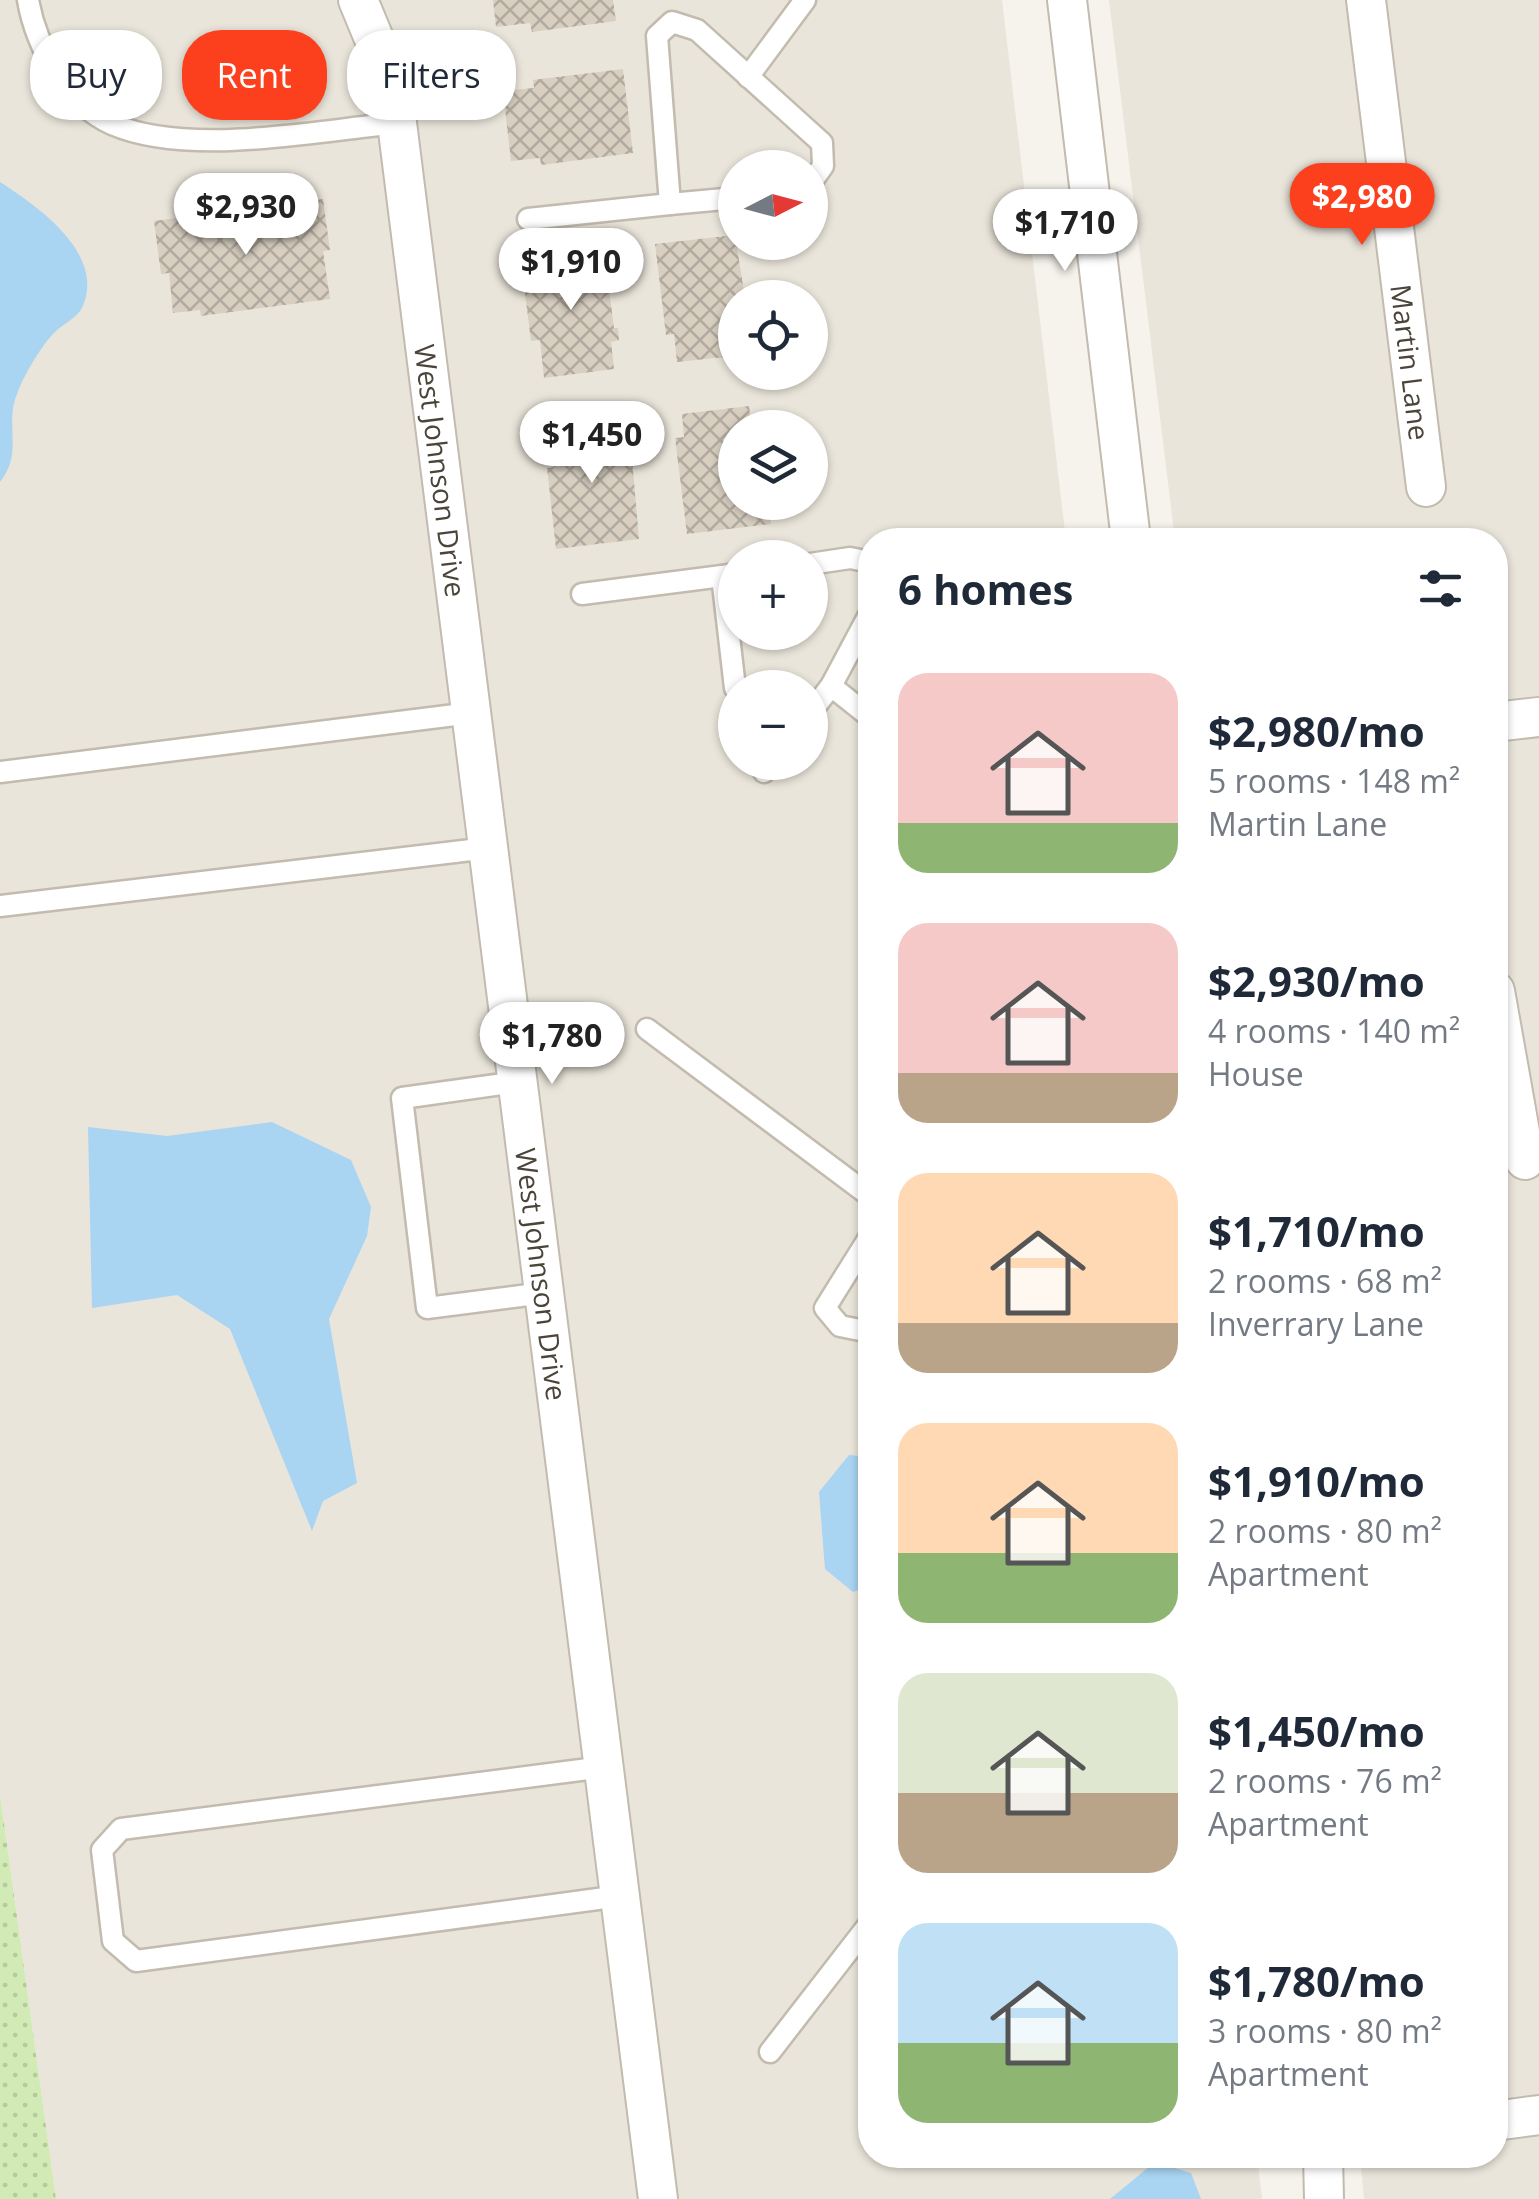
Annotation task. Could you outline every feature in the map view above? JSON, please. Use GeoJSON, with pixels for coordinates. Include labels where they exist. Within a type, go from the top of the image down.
{"type":"FeatureCollection","features":[{"type":"Feature","properties":{"kind":"street","name":"West Johnson Drive"},"geometry":{"type":"LineString","coordinates":[[358,0],[387,70],[397,123],[658,2199]]}},
{"type":"Feature","properties":{"kind":"street"},"geometry":{"type":"LineString","coordinates":[[1067,0],[1130,528]]}},
{"type":"Feature","properties":{"kind":"street","name":"Martin Lane"},"geometry":{"type":"LineString","coordinates":[[1366,0],[1426,487]]}},
{"type":"Feature","properties":{"kind":"street"},"geometry":{"type":"LineString","coordinates":[[1508,721],[1539,717]]}},
{"type":"Feature","properties":{"kind":"street"},"geometry":{"type":"LineString","coordinates":[[1508,1079],[1520,1161]]}},
{"type":"Feature","properties":{"kind":"street"},"geometry":{"type":"LineString","coordinates":[[1508,2119],[1539,2115]]}},
{"type":"Feature","properties":{"kind":"street"},"geometry":{"type":"LineString","coordinates":[[1323,2168],[1324,2199]]}},
{"type":"Feature","properties":{"kind":"lane"},"geometry":{"type":"LineString","coordinates":[[28,0],[31,18],[48,57],[78,100],[112,124],[175,139],[226,139],[397,123]]}},
{"type":"Feature","properties":{"kind":"lane"},"geometry":{"type":"LineString","coordinates":[[748,77],[805,0]]}},
{"type":"Feature","properties":{"kind":"lane"},"geometry":{"type":"LineString","coordinates":[[670,204],[656,36],[672,22],[697,30],[822,143],[823,150]]}},
{"type":"Feature","properties":{"kind":"lane"},"geometry":{"type":"LineString","coordinates":[[528,218],[718,200]]}},
{"type":"Feature","properties":{"kind":"lane"},"geometry":{"type":"LineString","coordinates":[[828,561],[858,560]]}},
{"type":"Feature","properties":{"kind":"lane"},"geometry":{"type":"LineString","coordinates":[[582,594],[718,576]]}},
{"type":"Feature","properties":{"kind":"lane"},"geometry":{"type":"LineString","coordinates":[[828,690],[858,635]]}},
{"type":"Feature","properties":{"kind":"lane"},"geometry":{"type":"LineString","coordinates":[[831,686],[858,707]]}},
{"type":"Feature","properties":{"kind":"lane"},"geometry":{"type":"LineString","coordinates":[[0,772],[471,714]]}},
{"type":"Feature","properties":{"kind":"lane"},"geometry":{"type":"LineString","coordinates":[[0,906],[488,848]]}},
{"type":"Feature","properties":{"kind":"lane"},"geometry":{"type":"LineString","coordinates":[[647,1029],[858,1187]]}},
{"type":"Feature","properties":{"kind":"lane"},"geometry":{"type":"LineString","coordinates":[[517,1082],[402,1098],[427,1308],[544,1294]]}},
{"type":"Feature","properties":{"kind":"lane"},"geometry":{"type":"LineString","coordinates":[[858,1255],[825,1308],[840,1326],[858,1330]]}},
{"type":"Feature","properties":{"kind":"lane"},"geometry":{"type":"LineString","coordinates":[[604,1767],[120,1829],[102,1850],[110,1922],[113,1940],[136,1961],[620,1896]]}},
{"type":"Feature","properties":{"kind":"lane"},"geometry":{"type":"LineString","coordinates":[[770,2052],[858,1939]]}},
{"type":"Feature","properties":{"kind":"shaded area"},"geometry":{"type":"Polygon","coordinates":[[[0,0],[1002,0],[1065,528],[858,528],[858,2168],[1258,2168],[1262,2199],[56,2199],[0,1794],[0,0]]]}},
{"type":"Feature","properties":{"kind":"shaded area"},"geometry":{"type":"Polygon","coordinates":[[[1109,0],[1539,0],[1539,2199],[1364,2199],[1361,2168],[1508,2168],[1508,528],[1174,528],[1109,0]]]}},
{"type":"Feature","properties":{"kind":"green space"},"geometry":{"type":"Polygon","coordinates":[[[0,1794],[56,2199],[0,2199],[0,1794]]]}},
{"type":"Feature","properties":{"kind":"water"},"geometry":{"type":"Polygon","coordinates":[[[0,182],[32,204],[64,234],[85,269],[87,288],[80,312],[48,340],[20,387],[12,417],[11,460],[0,482],[0,182]]]}},
{"type":"Feature","properties":{"kind":"water"},"geometry":{"type":"Polygon","coordinates":[[[272,1122],[351,1160],[371,1207],[367,1236],[329,1319],[357,1483],[323,1501],[312,1531],[230,1329],[177,1295],[92,1308],[88,1127],[167,1136],[272,1122]]]}},
{"type":"Feature","properties":{"kind":"water"},"geometry":{"type":"Polygon","coordinates":[[[849,1455],[858,1456],[858,1590],[853,1592],[825,1569],[819,1492],[849,1455]]]}},
{"type":"Feature","properties":{"kind":"water"},"geometry":{"type":"Polygon","coordinates":[[[1148,2168],[1175,2168],[1191,2173],[1201,2199],[1110,2199],[1148,2168]]]}},
{"type":"Feature","properties":{"kind":"building"},"geometry":{"type":"Polygon","coordinates":[[[493,0],[613,0],[616,21],[532,32],[530,23],[496,27],[493,0]]]}},
{"type":"Feature","properties":{"kind":"building"},"geometry":{"type":"Polygon","coordinates":[[[623,69],[633,153],[541,165],[540,158],[511,161],[506,120],[516,120],[516,90],[534,88],[533,80],[623,69]]]}},
{"type":"Feature","properties":{"kind":"building"},"geometry":{"type":"Polygon","coordinates":[[[323,199],[330,250],[323,251],[330,299],[201,316],[200,310],[173,313],[169,273],[161,274],[154,221],[323,199]]]}},
{"type":"Feature","properties":{"kind":"building"},"geometry":{"type":"Polygon","coordinates":[[[718,237],[718,260],[739,260],[742,280],[718,280],[718,358],[677,362],[674,334],[666,335],[655,244],[718,237]]]}},
{"type":"Feature","properties":{"kind":"building"},"geometry":{"type":"Polygon","coordinates":[[[604,251],[614,328],[618,328],[619,340],[611,342],[614,369],[544,378],[540,340],[531,341],[521,261],[604,251]]]}},
{"type":"Feature","properties":{"kind":"building"},"geometry":{"type":"Polygon","coordinates":[[[749,406],[750,410],[718,410],[718,520],[771,520],[771,524],[687,534],[675,438],[684,437],[682,414],[749,406]]]}},
{"type":"Feature","properties":{"kind":"building"},"geometry":{"type":"Polygon","coordinates":[[[620,420],[623,448],[631,447],[639,539],[556,549],[547,468],[554,467],[550,428],[620,420]]]}}]}
